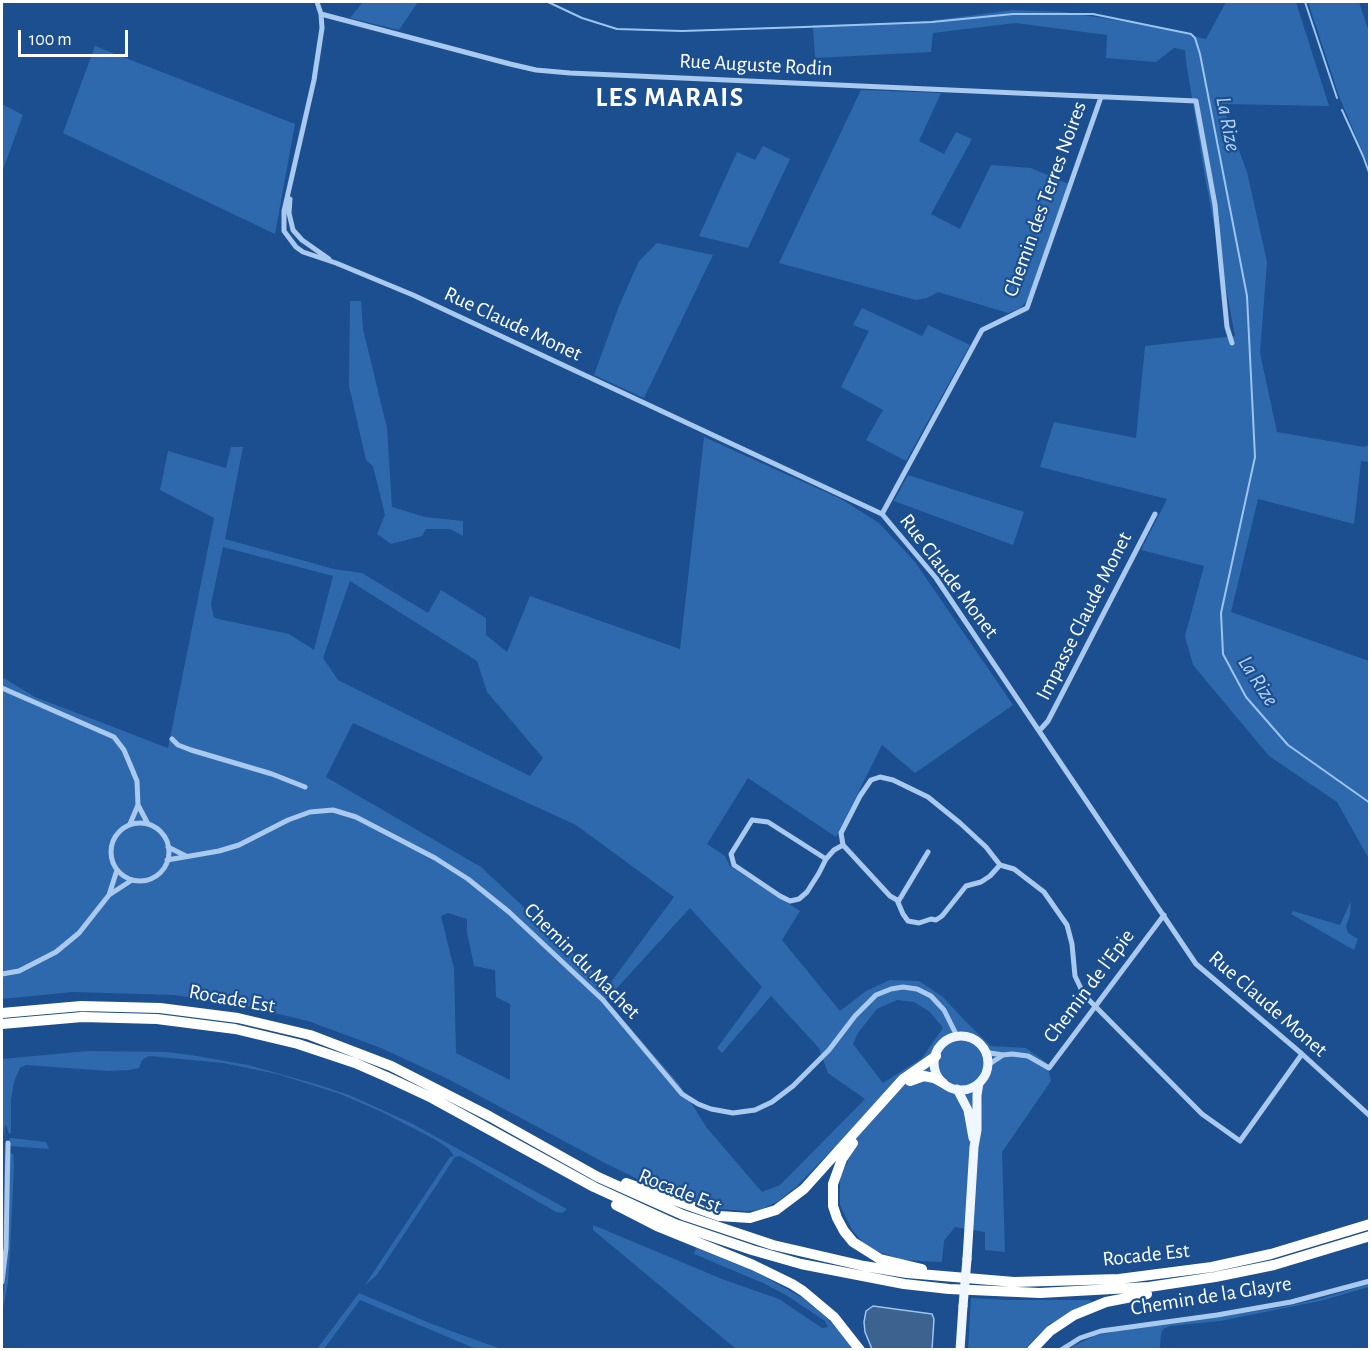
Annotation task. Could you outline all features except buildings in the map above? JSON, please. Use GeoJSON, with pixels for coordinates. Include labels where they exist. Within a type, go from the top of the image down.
{"type":"FeatureCollection","features":[{"type":"Feature","properties":{"kind":"highway","name":"Rocade Est"},"geometry":{"type":"LineString","coordinates":[[2,1013],[81,1006],[170,1009],[238,1018],[310,1035],[391,1066],[478,1110],[638,1208],[715,1238],[791,1261],[860,1276],[949,1289],[1029,1293],[1110,1290],[1179,1283],[1274,1265],[1370,1236]]}},
{"type":"Feature","properties":{"kind":"highway","name":"Rocade Est"},"geometry":{"type":"LineString","coordinates":[[2,1024],[82,1017],[157,1019],[235,1029],[298,1044],[355,1063],[423,1094],[596,1182],[683,1215],[773,1245],[864,1266],[932,1276],[1040,1282],[1119,1279],[1162,1274],[1212,1267],[1271,1254],[1370,1224]]}},
{"type":"Feature","properties":{"kind":"highway"},"geometry":{"type":"LineString","coordinates":[[860,1350],[834,1317],[792,1284],[753,1265],[643,1219],[601,1197],[596,1182],[616,1178],[719,1216],[736,1219],[762,1216],[789,1202],[804,1189],[898,1085],[936,1056]]}},
{"type":"Feature","properties":{"kind":"highway"},"geometry":{"type":"LineString","coordinates":[[932,1276],[924,1269],[880,1259],[853,1242],[837,1218],[832,1195],[837,1172],[850,1146],[904,1086],[919,1077],[934,1078],[943,1083]]}},
{"type":"Feature","properties":{"kind":"highway"},"geometry":{"type":"LineString","coordinates":[[1032,1350],[1061,1322],[1089,1308],[1124,1297],[1163,1291],[1179,1283]]}},
{"type":"Feature","properties":{"kind":"main road"},"geometry":{"type":"LineString","coordinates":[[957,1036],[973,1038],[985,1050],[988,1065],[984,1078],[979,1083],[965,1089],[957,1089],[943,1083],[936,1070],[936,1056],[943,1043],[957,1036]]}},
{"type":"Feature","properties":{"kind":"main road"},"geometry":{"type":"LineString","coordinates":[[960,1350],[979,1083]]}},
{"type":"Feature","properties":{"kind":"main road"},"geometry":{"type":"LineString","coordinates":[[957,1089],[968,1110],[974,1147]]}},
{"type":"Feature","properties":{"kind":"street","name":"Rue Claude Monet"},"geometry":{"type":"LineString","coordinates":[[317,2],[322,28],[314,80],[290,190],[289,213],[293,230],[302,240],[336,263],[413,295],[882,514],[936,579],[1196,964],[1369,1114]]}},
{"type":"Feature","properties":{"kind":"street","name":"Rue Auguste Rodin"},"geometry":{"type":"LineString","coordinates":[[321,14],[536,70],[582,74],[1196,101],[1215,205],[1227,327],[1232,343]]}},
{"type":"Feature","properties":{"kind":"street","name":"Chemin des Terres Noires"},"geometry":{"type":"LineString","coordinates":[[882,514],[982,330],[1027,308],[1101,97]]}},
{"type":"Feature","properties":{"kind":"street","name":"Impasse Claude Monet"},"geometry":{"type":"LineString","coordinates":[[1039,731],[1048,721],[1155,514]]}},
{"type":"Feature","properties":{"kind":"street"},"geometry":{"type":"LineString","coordinates":[[2,688],[112,735],[124,750],[137,781],[138,805],[130,824]]}},
{"type":"Feature","properties":{"kind":"street"},"geometry":{"type":"LineString","coordinates":[[172,739],[178,745],[190,750],[272,774],[305,787]]}},
{"type":"Feature","properties":{"kind":"street"},"geometry":{"type":"LineString","coordinates":[[1000,865],[981,882],[966,886],[942,916],[936,920],[931,919],[919,924],[908,921],[898,902],[843,845],[842,833],[860,796],[871,780],[880,777],[894,780],[928,797],[986,847],[1000,865],[1014,869],[1044,892],[1067,925],[1072,944],[1075,976],[1084,994],[1202,1114],[1240,1141],[1302,1054]]}},
{"type":"Feature","properties":{"kind":"street"},"geometry":{"type":"LineString","coordinates":[[138,805],[148,824]]}},
{"type":"Feature","properties":{"kind":"street","name":"Chemin du Machet"},"geometry":{"type":"LineString","coordinates":[[168,860],[239,845],[288,820],[310,812],[333,810],[356,817],[435,858],[468,879],[509,912],[603,999],[682,1094],[711,1109],[733,1113],[755,1110],[772,1102],[793,1086],[829,1050],[855,1016],[876,995],[891,988],[916,989],[931,996],[944,1010],[957,1036]]}},
{"type":"Feature","properties":{"kind":"street"},"geometry":{"type":"LineString","coordinates":[[826,859],[768,822],[752,820],[731,854],[734,865],[790,901],[799,899],[807,892],[826,859],[834,850],[843,845]]}},
{"type":"Feature","properties":{"kind":"street"},"geometry":{"type":"LineString","coordinates":[[130,824],[148,824],[162,832],[168,848],[168,860],[164,868],[149,879],[132,880],[117,870],[110,853],[111,844],[115,835],[122,828],[130,824]]}},
{"type":"Feature","properties":{"kind":"street"},"geometry":{"type":"LineString","coordinates":[[168,848],[188,857]]}},
{"type":"Feature","properties":{"kind":"street"},"geometry":{"type":"LineString","coordinates":[[898,902],[928,852]]}},
{"type":"Feature","properties":{"kind":"street"},"geometry":{"type":"LineString","coordinates":[[2,974],[19,971],[56,952],[79,933],[109,895],[117,870]]}},
{"type":"Feature","properties":{"kind":"street"},"geometry":{"type":"LineString","coordinates":[[109,895],[132,880]]}},
{"type":"Feature","properties":{"kind":"street","name":"Chemin de l'Epie"},"geometry":{"type":"LineString","coordinates":[[985,1050],[1003,1055],[1028,1056],[1049,1068],[1164,915]]}},
{"type":"Feature","properties":{"kind":"street"},"geometry":{"type":"LineString","coordinates":[[988,1065],[1003,1055]]}},
{"type":"Feature","properties":{"kind":"street"},"geometry":{"type":"LineString","coordinates":[[2,1282],[6,1248],[8,1143]]}},
{"type":"Feature","properties":{"kind":"street","name":"Chemin de la Glayre"},"geometry":{"type":"LineString","coordinates":[[1061,1350],[1080,1338],[1101,1331],[1291,1302],[1370,1281]]}},
{"type":"Feature","properties":{"kind":"shaded area"},"geometry":{"type":"Polygon","coordinates":[[[363,2],[418,2],[399,30],[350,18],[363,2]]]}},
{"type":"Feature","properties":{"kind":"shaded area"},"geometry":{"type":"Polygon","coordinates":[[[1226,2],[1296,2],[1329,106],[1222,104],[1247,172],[1267,262],[1260,353],[1277,432],[1364,447],[1369,445],[1369,462],[1361,461],[1354,524],[1258,499],[1231,612],[1369,661],[1369,859],[1337,802],[1269,756],[1193,665],[1185,636],[1204,566],[1141,550],[1167,499],[1040,467],[1054,422],[1136,438],[1145,346],[1235,336],[1205,177],[1185,50],[1174,48],[1156,62],[1106,58],[1107,35],[1015,23],[933,33],[931,52],[815,58],[813,25],[913,23],[1013,10],[1064,12],[1153,26],[1206,39],[1226,2]]]}},
{"type":"Feature","properties":{"kind":"shaded area"},"geometry":{"type":"Polygon","coordinates":[[[1308,2],[1359,2],[1369,32],[1369,167],[1339,96],[1308,2]]]}},
{"type":"Feature","properties":{"kind":"shaded area"},"geometry":{"type":"Polygon","coordinates":[[[95,46],[295,124],[275,234],[63,133],[95,46]]]}},
{"type":"Feature","properties":{"kind":"shaded area"},"geometry":{"type":"Polygon","coordinates":[[[861,90],[941,93],[919,141],[944,154],[956,132],[972,139],[931,214],[960,229],[991,165],[1031,168],[1069,184],[1028,300],[1019,309],[1008,313],[938,292],[927,298],[916,300],[779,263],[861,90]]]}},
{"type":"Feature","properties":{"kind":"shaded area"},"geometry":{"type":"Polygon","coordinates":[[[2,104],[23,115],[2,172],[2,104]]]}},
{"type":"Feature","properties":{"kind":"shaded area"},"geometry":{"type":"Polygon","coordinates":[[[763,146],[790,159],[748,248],[699,236],[737,152],[755,160],[763,146]]]}},
{"type":"Feature","properties":{"kind":"shaded area"},"geometry":{"type":"Polygon","coordinates":[[[657,243],[713,255],[644,398],[594,375],[619,306],[639,261],[657,243]]]}},
{"type":"Feature","properties":{"kind":"shaded area"},"geometry":{"type":"Polygon","coordinates":[[[350,301],[361,301],[363,329],[387,428],[392,507],[425,517],[463,521],[463,536],[450,529],[426,529],[422,536],[391,544],[377,534],[385,515],[373,466],[366,460],[349,386],[350,301]]]}},
{"type":"Feature","properties":{"kind":"shaded area"},"geometry":{"type":"Polygon","coordinates":[[[862,308],[922,336],[928,325],[970,345],[906,461],[866,440],[883,410],[841,387],[869,331],[853,325],[862,308]]]}},
{"type":"Feature","properties":{"kind":"shaded area"},"geometry":{"type":"Polygon","coordinates":[[[704,437],[841,499],[879,523],[915,562],[1013,705],[915,773],[882,745],[836,837],[748,778],[707,844],[725,856],[730,866],[800,911],[782,940],[840,1011],[866,991],[890,980],[919,981],[943,997],[991,1046],[1026,1048],[1047,1063],[1051,1081],[1002,1152],[1005,1252],[985,1250],[985,1232],[955,1227],[944,1241],[942,1262],[902,1260],[868,1248],[852,1230],[840,1205],[840,1178],[848,1161],[834,1148],[796,1187],[777,1202],[760,1210],[720,1209],[660,1190],[448,1079],[381,1048],[308,1021],[241,1005],[174,995],[72,992],[2,999],[2,677],[35,697],[168,748],[214,518],[160,490],[168,451],[226,468],[231,447],[243,447],[225,539],[334,569],[362,573],[428,613],[441,590],[486,618],[486,635],[507,652],[530,596],[680,649],[704,437]],[[223,547],[211,604],[214,618],[289,634],[314,650],[333,576],[223,547]],[[350,581],[323,658],[338,680],[530,776],[543,758],[487,692],[477,661],[350,581]],[[353,723],[326,777],[481,867],[608,986],[674,897],[576,825],[353,723]],[[690,908],[606,1000],[679,1084],[707,1128],[762,1192],[780,1185],[865,1099],[828,1073],[819,1048],[771,996],[722,1053],[717,1048],[762,987],[690,908]],[[448,913],[441,916],[454,969],[456,1053],[510,1080],[510,1004],[496,997],[495,970],[474,966],[467,932],[467,919],[448,913]],[[897,1000],[877,1009],[858,1033],[853,1044],[883,1083],[922,1058],[943,1028],[930,1012],[914,1002],[897,1000]]]}},
{"type":"Feature","properties":{"kind":"shaded area"},"geometry":{"type":"Polygon","coordinates":[[[908,475],[1024,512],[1013,545],[894,501],[908,475]]]}},
{"type":"Feature","properties":{"kind":"shaded area"},"geometry":{"type":"Polygon","coordinates":[[[1351,901],[1346,926],[1348,933],[1358,939],[1354,950],[1291,914],[1293,911],[1340,925],[1351,901]]]}},
{"type":"Feature","properties":{"kind":"shaded area"},"geometry":{"type":"Polygon","coordinates":[[[88,1051],[166,1052],[191,1055],[248,1065],[316,1084],[349,1095],[411,1123],[567,1209],[562,1213],[556,1212],[460,1156],[455,1157],[377,1275],[365,1285],[450,1157],[454,1156],[449,1149],[436,1140],[382,1112],[340,1094],[277,1074],[223,1063],[149,1056],[142,1060],[139,1068],[129,1070],[108,1071],[26,1065],[20,1068],[14,1082],[11,1100],[11,1133],[9,1134],[6,1125],[5,1128],[6,1164],[2,1274],[5,1137],[2,1118],[2,1059],[88,1051]]]}},
{"type":"Feature","properties":{"kind":"shaded area"},"geometry":{"type":"Polygon","coordinates":[[[9,1139],[46,1142],[49,1149],[10,1146],[9,1139]]]}},
{"type":"Feature","properties":{"kind":"shaded area"},"geometry":{"type":"Polygon","coordinates":[[[10,1153],[13,1154],[14,1164],[10,1253],[8,1283],[2,1313],[6,1259],[10,1153]]]}},
{"type":"Feature","properties":{"kind":"shaded area"},"geometry":{"type":"Polygon","coordinates":[[[593,1225],[722,1279],[779,1299],[822,1328],[828,1327],[825,1321],[786,1295],[694,1254],[696,1248],[754,1271],[803,1298],[827,1318],[854,1349],[736,1349],[593,1230],[593,1225]]]}},
{"type":"Feature","properties":{"kind":"shaded area"},"geometry":{"type":"Polygon","coordinates":[[[1369,1284],[1369,1287],[1320,1301],[1220,1321],[1170,1326],[1163,1329],[1160,1349],[1066,1350],[1094,1336],[1278,1308],[1369,1284]]]}},
{"type":"Feature","properties":{"kind":"shaded area"},"geometry":{"type":"Polygon","coordinates":[[[359,1293],[432,1324],[501,1349],[476,1349],[360,1300],[324,1349],[317,1349],[359,1293]]]}},
{"type":"Feature","properties":{"kind":"shaded area"},"geometry":{"type":"Polygon","coordinates":[[[971,1298],[1090,1300],[1091,1302],[1050,1324],[1025,1349],[968,1350],[971,1298]]]}},
{"type":"Feature","properties":{"kind":"shaded area"},"geometry":{"type":"Polygon","coordinates":[[[873,1306],[932,1314],[934,1319],[932,1349],[872,1349],[865,1332],[864,1322],[866,1311],[873,1306]]]}},
{"type":"Feature","properties":{"kind":"waterway","name":"La Rize"},"geometry":{"type":"LineString","coordinates":[[548,2],[582,18],[617,29],[682,31],[932,22],[1013,14],[1093,14],[1191,34],[1195,38],[1200,54],[1247,296],[1255,457],[1221,613],[1223,654],[1246,697],[1288,745],[1370,803]]}},
{"type":"Feature","properties":{"kind":"waterway"},"geometry":{"type":"LineString","coordinates":[[1305,2],[1337,98]]}},
{"type":"Feature","properties":{"kind":"waterway"},"geometry":{"type":"LineString","coordinates":[[1342,110],[1370,175]]}},
{"type":"Feature","properties":{"kind":"district","name":"LES MARAIS"},"geometry":{"type":"Point","coordinates":[670,98]}}]}
